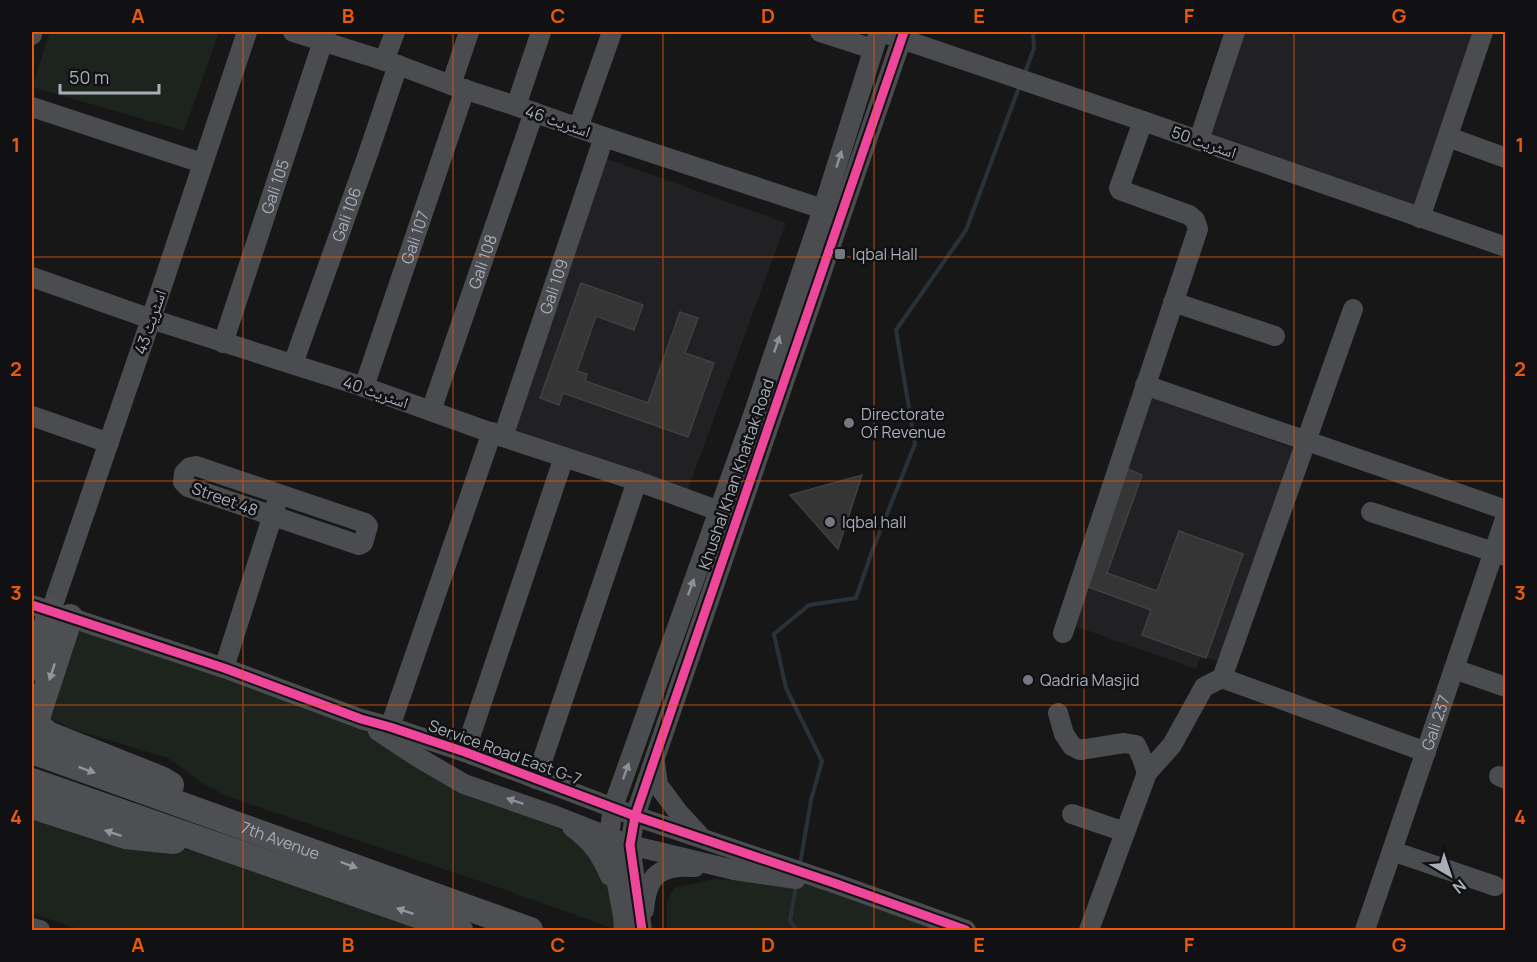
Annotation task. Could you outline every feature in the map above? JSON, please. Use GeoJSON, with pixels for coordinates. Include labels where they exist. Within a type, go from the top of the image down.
{"type":"FeatureCollection","features":[{"type":"Feature","properties":{"kind":"main road"},"geometry":{"type":"LineString","coordinates":[[32,668],[51,611]]}},
{"type":"Feature","properties":{"kind":"main road"},"geometry":{"type":"LineString","coordinates":[[51,611],[37,718],[40,727],[48,734],[161,779],[232,822]]}},
{"type":"Feature","properties":{"kind":"main road","name":"7th Avenue"},"geometry":{"type":"LineString","coordinates":[[32,751],[530,930]]}},
{"type":"Feature","properties":{"kind":"main road","name":"7th Avenue"},"geometry":{"type":"LineString","coordinates":[[32,781],[460,930]]}},
{"type":"Feature","properties":{"kind":"main road"},"geometry":{"type":"LineString","coordinates":[[32,806],[125,836],[213,844]]}},
{"type":"Feature","properties":{"kind":"street","name":"اسٹریٹ 43"},"geometry":{"type":"LineString","coordinates":[[51,611],[247,32]]}},
{"type":"Feature","properties":{"kind":"street","name":"اسٹریٹ 46"},"geometry":{"type":"LineString","coordinates":[[293,32],[324,36],[458,87],[823,209]]}},
{"type":"Feature","properties":{"kind":"street","name":"Gali 106"},"geometry":{"type":"LineString","coordinates":[[293,364],[368,154],[391,63],[395,32]]}},
{"type":"Feature","properties":{"kind":"street"},"geometry":{"type":"LineString","coordinates":[[458,87],[469,32]]}},
{"type":"Feature","properties":{"kind":"street","name":"Gali 108"},"geometry":{"type":"LineString","coordinates":[[431,411],[525,109],[541,32]]}},
{"type":"Feature","properties":{"kind":"street"},"geometry":{"type":"LineString","coordinates":[[578,128],[612,32]]}},
{"type":"Feature","properties":{"kind":"street","name":"اسٹریٹ 50"},"geometry":{"type":"LineString","coordinates":[[820,32],[878,37],[902,35],[1506,247]]}},
{"type":"Feature","properties":{"kind":"street"},"geometry":{"type":"LineString","coordinates":[[1198,140],[1235,32]]}},
{"type":"Feature","properties":{"kind":"street"},"geometry":{"type":"LineString","coordinates":[[1419,218],[1483,32]]}},
{"type":"Feature","properties":{"kind":"street","name":"Khushal Khan Khattak Road"},"geometry":{"type":"LineString","coordinates":[[623,923],[609,836],[613,807],[718,511],[761,421],[902,35]]}},
{"type":"Feature","properties":{"kind":"street","name":"Gali 105"},"geometry":{"type":"LineString","coordinates":[[223,343],[324,36]]}},
{"type":"Feature","properties":{"kind":"street","name":"Khushal Khan Khattak Road"},"geometry":{"type":"LineString","coordinates":[[643,930],[630,845],[635,816],[761,421],[823,209],[878,37]]}},
{"type":"Feature","properties":{"kind":"street","name":"Gali 107"},"geometry":{"type":"LineString","coordinates":[[364,387],[458,87]]}},
{"type":"Feature","properties":{"kind":"street"},"geometry":{"type":"LineString","coordinates":[[32,107],[202,164]]}},
{"type":"Feature","properties":{"kind":"street"},"geometry":{"type":"LineString","coordinates":[[1063,633],[1198,229],[1195,220],[1189,215],[1120,190],[1143,121]]}},
{"type":"Feature","properties":{"kind":"street","name":"Gali 109"},"geometry":{"type":"LineString","coordinates":[[390,727],[604,137]]}},
{"type":"Feature","properties":{"kind":"street"},"geometry":{"type":"LineString","coordinates":[[1448,137],[1506,158]]}},
{"type":"Feature","properties":{"kind":"street","name":"اسٹریٹ 40"},"geometry":{"type":"LineString","coordinates":[[33,281],[364,387],[718,511]]}},
{"type":"Feature","properties":{"kind":"street"},"geometry":{"type":"LineString","coordinates":[[1173,302],[1275,336]]}},
{"type":"Feature","properties":{"kind":"street"},"geometry":{"type":"LineString","coordinates":[[1089,930],[1147,773],[1172,745],[1204,687],[1222,678],[1353,309]]}},
{"type":"Feature","properties":{"kind":"street"},"geometry":{"type":"LineString","coordinates":[[1145,385],[1506,510]]}},
{"type":"Feature","properties":{"kind":"street"},"geometry":{"type":"LineString","coordinates":[[32,416],[109,443]]}},
{"type":"Feature","properties":{"kind":"street"},"geometry":{"type":"LineString","coordinates":[[465,752],[564,457]]}},
{"type":"Feature","properties":{"kind":"street","name":"Street 48"},"geometry":{"type":"LineString","coordinates":[[196,465],[280,494],[365,523],[368,526],[362,545],[272,517],[188,487],[183,482],[184,473],[196,465]]}},
{"type":"Feature","properties":{"kind":"street"},"geometry":{"type":"LineString","coordinates":[[536,779],[637,481]]}},
{"type":"Feature","properties":{"kind":"street"},"geometry":{"type":"LineString","coordinates":[[224,668],[280,494]]}},
{"type":"Feature","properties":{"kind":"street"},"geometry":{"type":"LineString","coordinates":[[1371,512],[1499,554]]}},
{"type":"Feature","properties":{"kind":"street","name":"Gali 237"},"geometry":{"type":"LineString","coordinates":[[1365,930],[1454,669],[1499,554],[1506,516]]}},
{"type":"Feature","properties":{"kind":"street","name":"Service Road East G-7"},"geometry":{"type":"LineString","coordinates":[[51,611],[224,668],[361,719],[465,752],[635,816],[966,930]]}},
{"type":"Feature","properties":{"kind":"street"},"geometry":{"type":"LineString","coordinates":[[1454,669],[1506,687]]}},
{"type":"Feature","properties":{"kind":"street"},"geometry":{"type":"LineString","coordinates":[[1222,678],[1426,752]]}},
{"type":"Feature","properties":{"kind":"street"},"geometry":{"type":"LineString","coordinates":[[1058,713],[1064,734],[1072,746],[1080,750],[1124,743],[1136,745],[1147,773]]}},
{"type":"Feature","properties":{"kind":"street","name":"Service Road East G-7"},"geometry":{"type":"LineString","coordinates":[[361,719],[416,756],[464,784],[630,845],[734,870],[834,884]]}},
{"type":"Feature","properties":{"kind":"street"},"geometry":{"type":"LineString","coordinates":[[654,760],[658,785],[678,812],[702,838]]}},
{"type":"Feature","properties":{"kind":"street"},"geometry":{"type":"LineString","coordinates":[[1072,814],[1125,832]]}},
{"type":"Feature","properties":{"kind":"street"},"geometry":{"type":"LineString","coordinates":[[556,816],[586,838],[602,858],[613,883],[623,923]]}},
{"type":"Feature","properties":{"kind":"street"},"geometry":{"type":"LineString","coordinates":[[1392,851],[1495,886]]}},
{"type":"Feature","properties":{"kind":"street"},"geometry":{"type":"LineString","coordinates":[[643,930],[645,900],[649,884],[659,873],[670,868],[684,867],[734,870]]}},
{"type":"Feature","properties":{"kind":"street"},"geometry":{"type":"LineString","coordinates":[[32,928],[40,930]]}},
{"type":"Feature","properties":{"kind":"shaded area"},"geometry":{"type":"Polygon","coordinates":[[[50,32],[219,32],[184,131],[32,87],[50,32]]]}},
{"type":"Feature","properties":{"kind":"shaded area"},"geometry":{"type":"Polygon","coordinates":[[[1244,32],[1476,32],[1415,207],[1209,135],[1244,32]]]}},
{"type":"Feature","properties":{"kind":"shaded area"},"geometry":{"type":"Polygon","coordinates":[[[605,158],[786,223],[687,492],[506,426],[605,158]]]}},
{"type":"Feature","properties":{"kind":"shaded area"},"geometry":{"type":"Polygon","coordinates":[[[1146,395],[1293,448],[1218,661],[1201,656],[1196,669],[1069,624],[1146,395]]]}},
{"type":"Feature","properties":{"kind":"shaded area"},"geometry":{"type":"Polygon","coordinates":[[[87,630],[357,722],[549,823],[584,844],[608,883],[617,930],[229,797],[204,784],[168,758],[69,728],[49,717],[76,633],[87,630]]]}},
{"type":"Feature","properties":{"kind":"shaded area"},"geometry":{"type":"Polygon","coordinates":[[[32,811],[144,846],[212,852],[448,930],[81,930],[32,913],[32,811]]]}},
{"type":"Feature","properties":{"kind":"shaded area"},"geometry":{"type":"Polygon","coordinates":[[[714,879],[833,887],[959,930],[667,930],[667,902],[674,888],[714,879]]]}},
{"type":"Feature","properties":{"kind":"building"},"geometry":{"type":"Polygon","coordinates":[[[581,283],[643,305],[634,330],[596,316],[577,371],[587,374],[585,381],[648,403],[680,312],[698,318],[685,353],[714,363],[688,437],[563,393],[559,405],[540,398],[581,283]]]}},
{"type":"Feature","properties":{"kind":"building"},"geometry":{"type":"Polygon","coordinates":[[[1125,468],[1142,475],[1107,573],[1157,591],[1179,531],[1243,554],[1206,658],[1142,635],[1151,610],[1083,585],[1125,468]]]}},
{"type":"Feature","properties":{"kind":"building","name":"Iqbal hall"},"geometry":{"type":"Polygon","coordinates":[[[862,475],[838,549],[790,495],[862,475]]]}},
{"type":"Feature","properties":{"kind":"waterway"},"geometry":{"type":"LineString","coordinates":[[1026,70],[1034,48],[1033,32]]}},
{"type":"Feature","properties":{"kind":"waterway"},"geometry":{"type":"LineString","coordinates":[[800,864],[811,800],[822,761],[786,688],[774,634],[809,605],[856,598],[915,444],[896,330],[966,230],[1018,90]]}},
{"type":"Feature","properties":{"kind":"waterway"},"geometry":{"type":"LineString","coordinates":[[796,886],[790,921],[797,930]]}},
{"type":"Feature","properties":{"kind":"cycle path"},"geometry":{"type":"LineString","coordinates":[[642,930],[630,845],[635,816],[904,32]]}},
{"type":"Feature","properties":{"kind":"cycle path"},"geometry":{"type":"LineString","coordinates":[[32,605],[224,668],[361,719],[465,752],[635,816],[966,930]]}},
{"type":"Feature","properties":{"kind":"place","name":"Iqbal Hall"},"geometry":{"type":"Point","coordinates":[840,254]}},
{"type":"Feature","properties":{"kind":"place","name":"Directorate Of Revenue"},"geometry":{"type":"Point","coordinates":[849,423]}},
{"type":"Feature","properties":{"kind":"place","name":"Iqbal hall"},"geometry":{"type":"Point","coordinates":[830,522]}},
{"type":"Feature","properties":{"kind":"place","name":"Qadria Masjid"},"geometry":{"type":"Point","coordinates":[1028,680]}}]}
